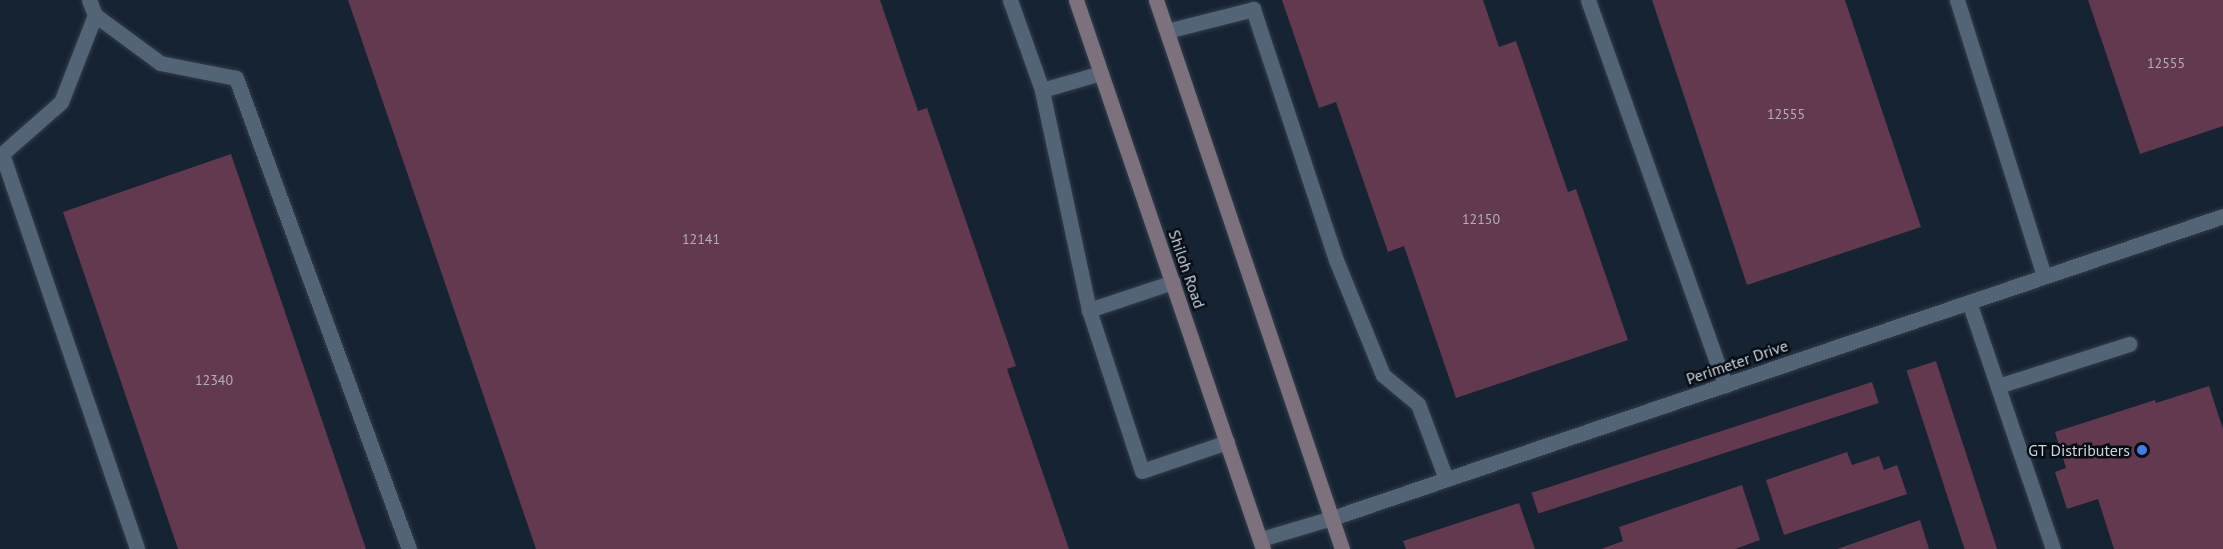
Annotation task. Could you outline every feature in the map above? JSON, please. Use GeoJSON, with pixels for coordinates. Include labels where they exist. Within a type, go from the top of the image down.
{"type":"FeatureCollection","features":[{"type":"Feature","properties":{"kind":"main road","name":"Shiloh Road"},"geometry":{"type":"LineString","coordinates":[[1076,0],[1262,544]]}},
{"type":"Feature","properties":{"kind":"main road"},"geometry":{"type":"LineString","coordinates":[[1156,0],[1342,549]]}},
{"type":"Feature","properties":{"kind":"street"},"geometry":{"type":"LineString","coordinates":[[89,0],[95,15],[160,63],[236,78],[409,549]]}},
{"type":"Feature","properties":{"kind":"street"},"geometry":{"type":"LineString","coordinates":[[1010,0],[1042,90],[1089,310],[1143,471],[1227,442]]}},
{"type":"Feature","properties":{"kind":"street"},"geometry":{"type":"LineString","coordinates":[[1588,0],[1725,385]]}},
{"type":"Feature","properties":{"kind":"street"},"geometry":{"type":"LineString","coordinates":[[1957,0],[2043,276]]}},
{"type":"Feature","properties":{"kind":"street"},"geometry":{"type":"LineString","coordinates":[[1167,31],[1253,9],[1336,260],[1383,375],[1418,404],[1446,479]]}},
{"type":"Feature","properties":{"kind":"street"},"geometry":{"type":"LineString","coordinates":[[95,15],[61,102],[2,154],[137,549]]}},
{"type":"Feature","properties":{"kind":"street"},"geometry":{"type":"LineString","coordinates":[[1042,90],[1101,73]]}},
{"type":"Feature","properties":{"kind":"street","name":"Perimeter Drive"},"geometry":{"type":"LineString","coordinates":[[1262,544],[1446,479],[2223,216]]}},
{"type":"Feature","properties":{"kind":"street"},"geometry":{"type":"LineString","coordinates":[[1089,310],[1173,282]]}},
{"type":"Feature","properties":{"kind":"street"},"geometry":{"type":"LineString","coordinates":[[1969,302],[2053,549]]}},
{"type":"Feature","properties":{"kind":"street"},"geometry":{"type":"LineString","coordinates":[[1998,386],[2129,344]]}},
{"type":"Feature","properties":{"kind":"building"},"geometry":{"type":"Polygon","coordinates":[[[348,0],[880,0],[918,111],[927,108],[1016,366],[1007,369],[1069,549],[536,549],[348,0]]]}},
{"type":"Feature","properties":{"kind":"building"},"geometry":{"type":"Polygon","coordinates":[[[1282,0],[1483,0],[1499,47],[1516,41],[1568,192],[1576,189],[1628,340],[1456,398],[1404,246],[1388,252],[1336,102],[1319,108],[1282,0]]]}},
{"type":"Feature","properties":{"kind":"building"},"geometry":{"type":"Polygon","coordinates":[[[1652,0],[1845,0],[1921,227],[1747,285],[1652,0]]]}},
{"type":"Feature","properties":{"kind":"building"},"geometry":{"type":"Polygon","coordinates":[[[2088,0],[2223,0],[2223,126],[2140,154],[2088,0]]]}},
{"type":"Feature","properties":{"kind":"building"},"geometry":{"type":"Polygon","coordinates":[[[231,154],[366,549],[178,549],[63,212],[231,154]]]}},
{"type":"Feature","properties":{"kind":"building"},"geometry":{"type":"Polygon","coordinates":[[[1936,361],[1997,549],[1964,549],[1907,371],[1936,361]]]}},
{"type":"Feature","properties":{"kind":"building"},"geometry":{"type":"Polygon","coordinates":[[[1872,382],[1879,403],[1538,514],[1532,493],[1872,382]]]}},
{"type":"Feature","properties":{"kind":"building","name":"GT Distributers"},"geometry":{"type":"Polygon","coordinates":[[[2209,386],[2223,429],[2223,549],[2114,549],[2098,499],[2067,509],[2055,472],[2066,468],[2055,432],[2155,400],[2156,403],[2209,386]]]}},
{"type":"Feature","properties":{"kind":"building"},"geometry":{"type":"Polygon","coordinates":[[[1847,452],[1852,465],[1879,456],[1884,470],[1897,465],[1907,494],[1784,535],[1766,480],[1847,452]]]}},
{"type":"Feature","properties":{"kind":"building"},"geometry":{"type":"Polygon","coordinates":[[[1742,485],[1760,540],[1735,549],[1601,549],[1623,541],[1619,527],[1742,485]]]}},
{"type":"Feature","properties":{"kind":"building"},"geometry":{"type":"Polygon","coordinates":[[[1519,503],[1535,549],[1406,549],[1403,541],[1519,503]]]}},
{"type":"Feature","properties":{"kind":"building"},"geometry":{"type":"Polygon","coordinates":[[[1920,520],[1929,549],[1837,549],[1920,520]]]}},
{"type":"Feature","properties":{"kind":"place","name":"GT Distributers"},"geometry":{"type":"Point","coordinates":[2142,450]}}]}
